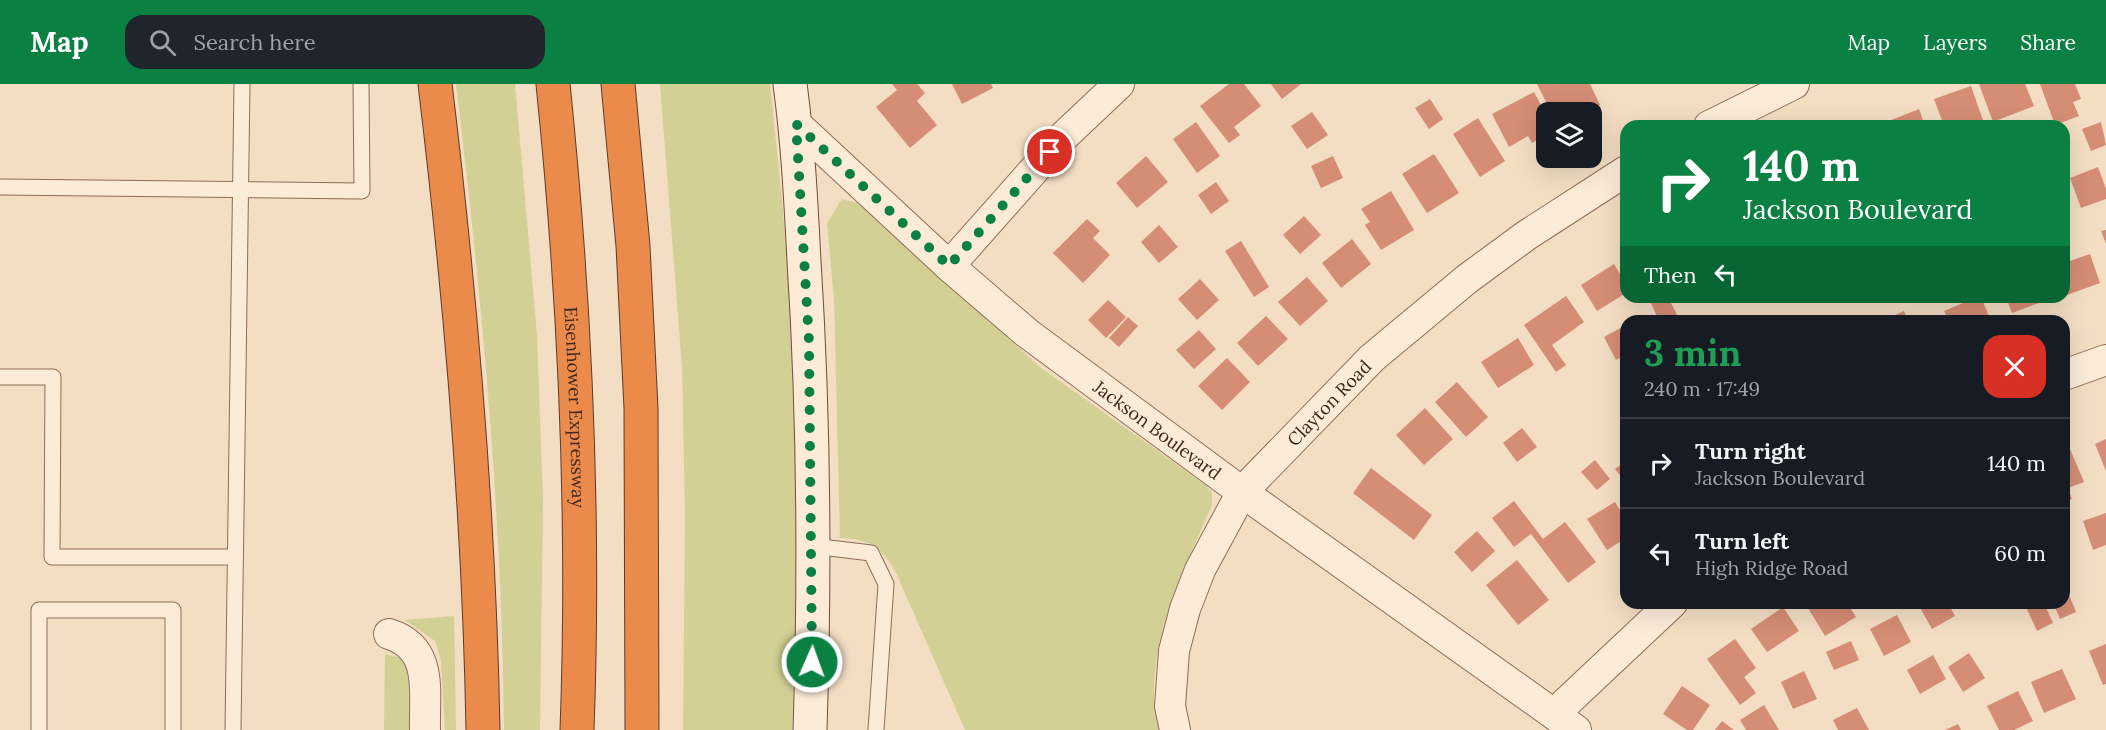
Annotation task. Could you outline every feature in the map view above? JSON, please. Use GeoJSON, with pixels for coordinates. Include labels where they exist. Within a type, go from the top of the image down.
{"type":"FeatureCollection","features":[{"type":"Feature","properties":{"kind":"highway"},"geometry":{"type":"LineString","coordinates":[[435,84],[453,238],[472,466],[481,630],[483,730]]}},
{"type":"Feature","properties":{"kind":"highway","name":"Eisenhower Expressway"},"geometry":{"type":"LineString","coordinates":[[554,84],[564,196],[576,399],[580,513],[578,730]]}},
{"type":"Feature","properties":{"kind":"highway"},"geometry":{"type":"LineString","coordinates":[[618,84],[633,246],[641,408],[642,730]]}},
{"type":"Feature","properties":{"kind":"main road"},"geometry":{"type":"LineString","coordinates":[[790,84],[796,124],[809,341],[813,546],[810,730]]}},
{"type":"Feature","properties":{"kind":"street"},"geometry":{"type":"LineString","coordinates":[[949,266],[1065,135],[1119,84]]}},
{"type":"Feature","properties":{"kind":"street"},"geometry":{"type":"LineString","coordinates":[[1721,120],[1794,84]]}},
{"type":"Feature","properties":{"kind":"street","name":"Jackson Boulevard"},"geometry":{"type":"LineString","coordinates":[[796,124],[949,266],[1077,372],[1565,722]]}},
{"type":"Feature","properties":{"kind":"street","name":"Clayton Road"},"geometry":{"type":"LineString","coordinates":[[1174,730],[1170,706],[1174,651],[1185,609],[1200,570],[1242,492],[1372,358],[1467,279],[1527,235],[1620,175]]}},
{"type":"Feature","properties":{"kind":"street"},"geometry":{"type":"LineString","coordinates":[[2070,373],[2106,360]]}},
{"type":"Feature","properties":{"kind":"street"},"geometry":{"type":"LineString","coordinates":[[1565,722],[1667,609]]}},
{"type":"Feature","properties":{"kind":"street"},"geometry":{"type":"LineString","coordinates":[[388,634],[403,639],[419,656],[423,669],[425,730]]}},
{"type":"Feature","properties":{"kind":"lane"},"geometry":{"type":"LineString","coordinates":[[233,730],[242,84]]}},
{"type":"Feature","properties":{"kind":"lane"},"geometry":{"type":"LineString","coordinates":[[0,188],[362,191],[361,84]]}},
{"type":"Feature","properties":{"kind":"lane"},"geometry":{"type":"LineString","coordinates":[[0,377],[53,377],[52,557],[236,557]]}},
{"type":"Feature","properties":{"kind":"lane"},"geometry":{"type":"LineString","coordinates":[[813,546],[871,553],[886,584],[876,730]]}},
{"type":"Feature","properties":{"kind":"lane"},"geometry":{"type":"LineString","coordinates":[[39,730],[39,610],[118,609],[173,610],[173,730]]}},
{"type":"Feature","properties":{"kind":"shaded area"},"geometry":{"type":"Polygon","coordinates":[[[456,84],[515,84],[537,335],[543,499],[540,730],[504,730],[499,568],[489,406],[456,84]]]}},
{"type":"Feature","properties":{"kind":"shaded area"},"geometry":{"type":"Polygon","coordinates":[[[660,84],[770,84],[787,262],[794,398],[796,564],[792,730],[683,730],[685,515],[682,367],[660,84]]]}},
{"type":"Feature","properties":{"kind":"shaded area"},"geometry":{"type":"Polygon","coordinates":[[[842,199],[858,203],[1040,367],[1207,486],[1212,493],[1212,505],[1173,596],[1159,644],[1154,693],[1160,730],[965,730],[892,566],[881,552],[868,543],[840,538],[834,299],[827,223],[842,199]]]}},
{"type":"Feature","properties":{"kind":"shaded area"},"geometry":{"type":"Polygon","coordinates":[[[454,616],[456,730],[445,730],[441,660],[435,641],[405,620],[454,616]]]}},
{"type":"Feature","properties":{"kind":"shaded area"},"geometry":{"type":"Polygon","coordinates":[[[385,654],[402,658],[408,671],[410,730],[384,730],[385,654]]]}},
{"type":"Feature","properties":{"kind":"building"},"geometry":{"type":"Polygon","coordinates":[[[892,84],[917,84],[925,93],[917,101],[937,125],[910,148],[876,107],[897,90],[892,84]]]}},
{"type":"Feature","properties":{"kind":"building"},"geometry":{"type":"Polygon","coordinates":[[[952,84],[991,84],[993,88],[962,104],[952,84]]]}},
{"type":"Feature","properties":{"kind":"building"},"geometry":{"type":"Polygon","coordinates":[[[1229,84],[1244,84],[1261,106],[1234,127],[1240,135],[1229,143],[1200,106],[1229,84]]]}},
{"type":"Feature","properties":{"kind":"building"},"geometry":{"type":"Polygon","coordinates":[[[1271,84],[1301,84],[1282,99],[1271,84]]]}},
{"type":"Feature","properties":{"kind":"building"},"geometry":{"type":"Polygon","coordinates":[[[1537,84],[1590,84],[1599,102],[1546,102],[1537,84]]]}},
{"type":"Feature","properties":{"kind":"building"},"geometry":{"type":"Polygon","coordinates":[[[1979,84],[2025,84],[2034,106],[1998,120],[1992,120],[1979,84]]]}},
{"type":"Feature","properties":{"kind":"building"},"geometry":{"type":"Polygon","coordinates":[[[2040,84],[2075,84],[2081,99],[2073,102],[2079,116],[2068,120],[2053,120],[2040,84]]]}},
{"type":"Feature","properties":{"kind":"building"},"geometry":{"type":"Polygon","coordinates":[[[1971,86],[1983,120],[1942,120],[1934,99],[1971,86]]]}},
{"type":"Feature","properties":{"kind":"building"},"geometry":{"type":"Polygon","coordinates":[[[1534,92],[1539,102],[1536,102],[1536,141],[1532,143],[1528,136],[1509,147],[1492,114],[1534,92]]]}},
{"type":"Feature","properties":{"kind":"building"},"geometry":{"type":"Polygon","coordinates":[[[1430,99],[1443,119],[1429,129],[1415,108],[1430,99]]]}},
{"type":"Feature","properties":{"kind":"building"},"geometry":{"type":"Polygon","coordinates":[[[1919,109],[1923,120],[1891,120],[1919,109]]]}},
{"type":"Feature","properties":{"kind":"building"},"geometry":{"type":"Polygon","coordinates":[[[1312,112],[1328,135],[1307,149],[1291,126],[1312,112]]]}},
{"type":"Feature","properties":{"kind":"building"},"geometry":{"type":"Polygon","coordinates":[[[1478,118],[1505,161],[1480,177],[1453,134],[1478,118]]]}},
{"type":"Feature","properties":{"kind":"building"},"geometry":{"type":"Polygon","coordinates":[[[1196,122],[1220,156],[1197,173],[1173,139],[1196,122]]]}},
{"type":"Feature","properties":{"kind":"building"},"geometry":{"type":"Polygon","coordinates":[[[2101,122],[2106,145],[2091,151],[2082,129],[2101,122]]]}},
{"type":"Feature","properties":{"kind":"building"},"geometry":{"type":"Polygon","coordinates":[[[1434,154],[1459,193],[1427,213],[1402,174],[1434,154]]]}},
{"type":"Feature","properties":{"kind":"building"},"geometry":{"type":"Polygon","coordinates":[[[1146,156],[1168,182],[1137,208],[1116,183],[1146,156]]]}},
{"type":"Feature","properties":{"kind":"building"},"geometry":{"type":"Polygon","coordinates":[[[1333,156],[1343,178],[1321,188],[1311,166],[1333,156]]]}},
{"type":"Feature","properties":{"kind":"building"},"geometry":{"type":"Polygon","coordinates":[[[2098,167],[2106,189],[2106,199],[2081,208],[2070,178],[2098,167]]]}},
{"type":"Feature","properties":{"kind":"building"},"geometry":{"type":"Polygon","coordinates":[[[1216,182],[1229,201],[1211,214],[1198,195],[1216,182]]]}},
{"type":"Feature","properties":{"kind":"building"},"geometry":{"type":"Polygon","coordinates":[[[1391,191],[1414,230],[1381,250],[1365,225],[1370,222],[1361,209],[1391,191]]]}},
{"type":"Feature","properties":{"kind":"building"},"geometry":{"type":"Polygon","coordinates":[[[1304,216],[1321,235],[1300,254],[1283,235],[1304,216]]]}},
{"type":"Feature","properties":{"kind":"building"},"geometry":{"type":"Polygon","coordinates":[[[1087,219],[1100,231],[1093,238],[1110,255],[1083,283],[1053,253],[1087,219]]]}},
{"type":"Feature","properties":{"kind":"building"},"geometry":{"type":"Polygon","coordinates":[[[1159,225],[1178,247],[1159,263],[1141,242],[1159,225]]]}},
{"type":"Feature","properties":{"kind":"building"},"geometry":{"type":"Polygon","coordinates":[[[2106,230],[2106,244],[2101,231],[2106,230]]]}},
{"type":"Feature","properties":{"kind":"building"},"geometry":{"type":"Polygon","coordinates":[[[1352,239],[1371,264],[1341,288],[1322,263],[1352,239]]]}},
{"type":"Feature","properties":{"kind":"building"},"geometry":{"type":"Polygon","coordinates":[[[1241,241],[1269,287],[1254,297],[1225,251],[1241,241]]]}},
{"type":"Feature","properties":{"kind":"building"},"geometry":{"type":"Polygon","coordinates":[[[2090,254],[2100,283],[2070,294],[2070,261],[2090,254]]]}},
{"type":"Feature","properties":{"kind":"building"},"geometry":{"type":"Polygon","coordinates":[[[1614,264],[1620,274],[1620,297],[1597,311],[1581,285],[1614,264]]]}},
{"type":"Feature","properties":{"kind":"building"},"geometry":{"type":"Polygon","coordinates":[[[1307,277],[1328,301],[1300,326],[1278,302],[1307,277]]]}},
{"type":"Feature","properties":{"kind":"building"},"geometry":{"type":"Polygon","coordinates":[[[1200,279],[1219,300],[1197,320],[1178,299],[1200,279]]]}},
{"type":"Feature","properties":{"kind":"building"},"geometry":{"type":"Polygon","coordinates":[[[1566,296],[1584,322],[1552,345],[1566,365],[1556,372],[1524,325],[1566,296]]]}},
{"type":"Feature","properties":{"kind":"building"},"geometry":{"type":"Polygon","coordinates":[[[1108,300],[1126,317],[1106,338],[1088,320],[1108,300]]]}},
{"type":"Feature","properties":{"kind":"building"},"geometry":{"type":"Polygon","coordinates":[[[1651,303],[1671,303],[1677,315],[1656,315],[1651,303]]]}},
{"type":"Feature","properties":{"kind":"building"},"geometry":{"type":"Polygon","coordinates":[[[1963,303],[1984,303],[1988,315],[1946,315],[1944,311],[1963,303]]]}},
{"type":"Feature","properties":{"kind":"building"},"geometry":{"type":"Polygon","coordinates":[[[2008,303],[2039,303],[2012,313],[2008,303]]]}},
{"type":"Feature","properties":{"kind":"building"},"geometry":{"type":"Polygon","coordinates":[[[1266,316],[1288,339],[1258,366],[1237,343],[1266,316]]]}},
{"type":"Feature","properties":{"kind":"building"},"geometry":{"type":"Polygon","coordinates":[[[1128,317],[1138,326],[1119,347],[1109,338],[1128,317]]]}},
{"type":"Feature","properties":{"kind":"building"},"geometry":{"type":"Polygon","coordinates":[[[1620,328],[1620,358],[1616,360],[1604,337],[1620,328]]]}},
{"type":"Feature","properties":{"kind":"building"},"geometry":{"type":"Polygon","coordinates":[[[1199,330],[1216,349],[1194,369],[1176,350],[1199,330]]]}},
{"type":"Feature","properties":{"kind":"building"},"geometry":{"type":"Polygon","coordinates":[[[1518,338],[1534,365],[1498,388],[1481,362],[1518,338]]]}},
{"type":"Feature","properties":{"kind":"building"},"geometry":{"type":"Polygon","coordinates":[[[1227,358],[1250,382],[1222,410],[1198,386],[1227,358]]]}},
{"type":"Feature","properties":{"kind":"building"},"geometry":{"type":"Polygon","coordinates":[[[1457,382],[1488,417],[1466,437],[1435,402],[1457,382]]]}},
{"type":"Feature","properties":{"kind":"building"},"geometry":{"type":"Polygon","coordinates":[[[1425,408],[1453,439],[1424,465],[1396,435],[1425,408]]]}},
{"type":"Feature","properties":{"kind":"building"},"geometry":{"type":"Polygon","coordinates":[[[1522,428],[1537,447],[1517,462],[1503,443],[1522,428]]]}},
{"type":"Feature","properties":{"kind":"building"},"geometry":{"type":"Polygon","coordinates":[[[2106,439],[2106,471],[2095,444],[2106,439]]]}},
{"type":"Feature","properties":{"kind":"building"},"geometry":{"type":"Polygon","coordinates":[[[2070,449],[2084,482],[2070,487],[2070,449]]]}},
{"type":"Feature","properties":{"kind":"building"},"geometry":{"type":"Polygon","coordinates":[[[1595,460],[1610,479],[1597,490],[1581,472],[1595,460]]]}},
{"type":"Feature","properties":{"kind":"building"},"geometry":{"type":"Polygon","coordinates":[[[1620,465],[1620,475],[1615,469],[1620,465]]]}},
{"type":"Feature","properties":{"kind":"building"},"geometry":{"type":"Polygon","coordinates":[[[1371,468],[1432,515],[1414,540],[1353,493],[1371,468]]]}},
{"type":"Feature","properties":{"kind":"building"},"geometry":{"type":"Polygon","coordinates":[[[1514,501],[1543,539],[1565,522],[1596,562],[1568,583],[1531,534],[1514,547],[1492,518],[1514,501]]]}},
{"type":"Feature","properties":{"kind":"building"},"geometry":{"type":"Polygon","coordinates":[[[1615,502],[1620,510],[1620,542],[1607,550],[1587,519],[1615,502]]]}},
{"type":"Feature","properties":{"kind":"building"},"geometry":{"type":"Polygon","coordinates":[[[2106,513],[2106,545],[2093,550],[2083,521],[2106,513]]]}},
{"type":"Feature","properties":{"kind":"building"},"geometry":{"type":"Polygon","coordinates":[[[1477,531],[1495,551],[1472,572],[1454,552],[1477,531]]]}},
{"type":"Feature","properties":{"kind":"building"},"geometry":{"type":"Polygon","coordinates":[[[1517,560],[1549,600],[1518,625],[1486,585],[1517,560]]]}},
{"type":"Feature","properties":{"kind":"building"},"geometry":{"type":"Polygon","coordinates":[[[2070,597],[2076,612],[2060,619],[2056,609],[2070,609],[2070,597]]]}},
{"type":"Feature","properties":{"kind":"building"},"geometry":{"type":"Polygon","coordinates":[[[1780,609],[1784,609],[1799,631],[1767,652],[1751,629],[1780,609]]]}},
{"type":"Feature","properties":{"kind":"building"},"geometry":{"type":"Polygon","coordinates":[[[1809,609],[1851,609],[1856,617],[1825,636],[1809,609]]]}},
{"type":"Feature","properties":{"kind":"building"},"geometry":{"type":"Polygon","coordinates":[[[1921,609],[1951,609],[1955,616],[1932,629],[1921,609]]]}},
{"type":"Feature","properties":{"kind":"building"},"geometry":{"type":"Polygon","coordinates":[[[2027,609],[2047,609],[2053,623],[2037,631],[2027,609]]]}},
{"type":"Feature","properties":{"kind":"building"},"geometry":{"type":"Polygon","coordinates":[[[1897,615],[1911,642],[1884,656],[1870,629],[1897,615]]]}},
{"type":"Feature","properties":{"kind":"building"},"geometry":{"type":"Polygon","coordinates":[[[1735,639],[1756,668],[1744,677],[1756,693],[1740,705],[1707,659],[1735,639]]]}},
{"type":"Feature","properties":{"kind":"building"},"geometry":{"type":"Polygon","coordinates":[[[1851,641],[1859,660],[1834,670],[1826,652],[1851,641]]]}},
{"type":"Feature","properties":{"kind":"building"},"geometry":{"type":"Polygon","coordinates":[[[2106,644],[2106,684],[2103,685],[2089,651],[2106,644]]]}},
{"type":"Feature","properties":{"kind":"building"},"geometry":{"type":"Polygon","coordinates":[[[1969,653],[1985,678],[1963,692],[1948,667],[1969,653]]]}},
{"type":"Feature","properties":{"kind":"building"},"geometry":{"type":"Polygon","coordinates":[[[1933,655],[1946,679],[1920,694],[1907,670],[1933,655]]]}},
{"type":"Feature","properties":{"kind":"building"},"geometry":{"type":"Polygon","coordinates":[[[2062,669],[2076,699],[2044,713],[2031,682],[2062,669]]]}},
{"type":"Feature","properties":{"kind":"building"},"geometry":{"type":"Polygon","coordinates":[[[1804,671],[1817,699],[1793,709],[1781,682],[1804,671]]]}},
{"type":"Feature","properties":{"kind":"building"},"geometry":{"type":"Polygon","coordinates":[[[1682,686],[1710,705],[1693,730],[1687,730],[1663,714],[1682,686]]]}},
{"type":"Feature","properties":{"kind":"building"},"geometry":{"type":"Polygon","coordinates":[[[2018,691],[2033,721],[2014,730],[1999,730],[1987,706],[2018,691]]]}},
{"type":"Feature","properties":{"kind":"building"},"geometry":{"type":"Polygon","coordinates":[[[1764,705],[1779,730],[1746,730],[1740,720],[1764,705]]]}},
{"type":"Feature","properties":{"kind":"building"},"geometry":{"type":"Polygon","coordinates":[[[1857,708],[1869,730],[1838,730],[1833,720],[1857,708]]]}},
{"type":"Feature","properties":{"kind":"building"},"geometry":{"type":"Polygon","coordinates":[[[1722,721],[1734,730],[1715,730],[1722,721]]]}},
{"type":"Feature","properties":{"kind":"building"},"geometry":{"type":"Polygon","coordinates":[[[1958,724],[1961,730],[1945,730],[1958,724]]]}},
{"type":"Feature","properties":{"kind":"route"},"geometry":{"type":"LineString","coordinates":[[812,662],[809,341],[796,124],[949,266],[1050,152]]}}]}
